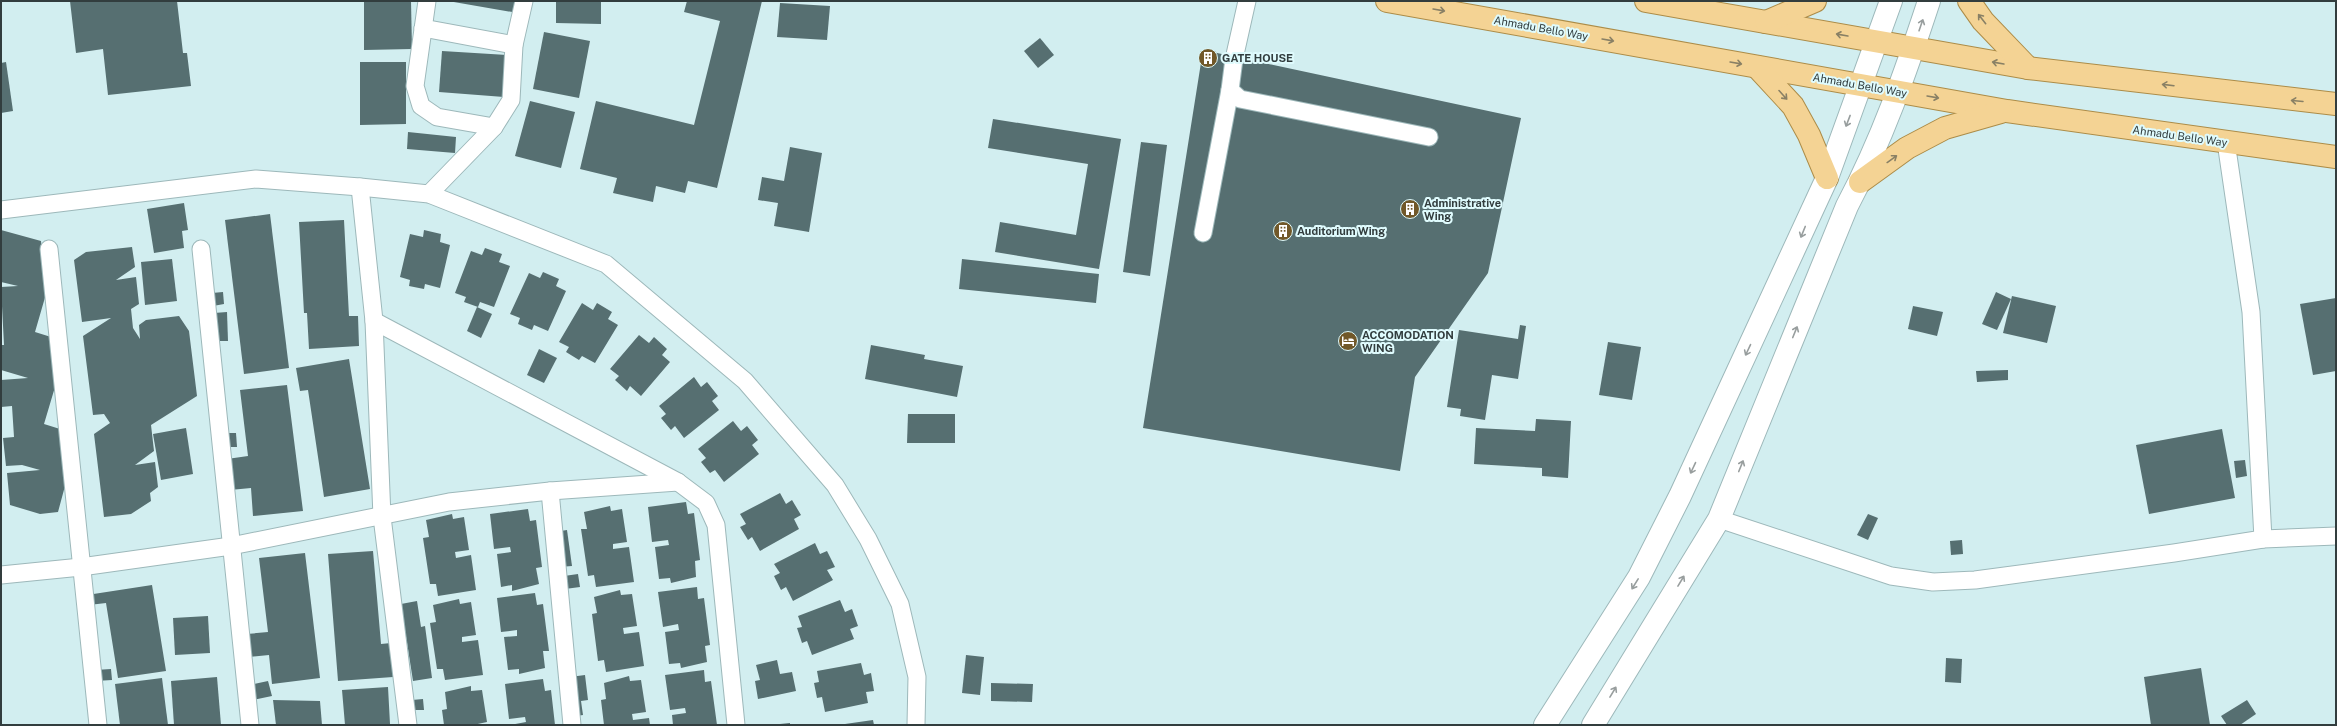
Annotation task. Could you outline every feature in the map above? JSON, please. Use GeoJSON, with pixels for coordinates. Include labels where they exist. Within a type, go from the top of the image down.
{"type":"FeatureCollection","features":[{"type":"Feature","properties":{"kind":"main road","name":"Ahmadu Bello Way"},"geometry":{"type":"LineString","coordinates":[[1387,1],[2007,110],[2336,157]]}},
{"type":"Feature","properties":{"kind":"main road"},"geometry":{"type":"LineString","coordinates":[[1646,1],[2028,68],[2336,104]]}},
{"type":"Feature","properties":{"kind":"main road"},"geometry":{"type":"LineString","coordinates":[[1766,22],[1815,1]]}},
{"type":"Feature","properties":{"kind":"main road"},"geometry":{"type":"LineString","coordinates":[[1969,1],[1983,21],[2028,68]]}},
{"type":"Feature","properties":{"kind":"main road"},"geometry":{"type":"LineString","coordinates":[[1757,67],[1793,106],[1809,135],[1826,178]]}},
{"type":"Feature","properties":{"kind":"main road"},"geometry":{"type":"LineString","coordinates":[[1860,182],[1907,148],[1945,128],[2007,110]]}},
{"type":"Feature","properties":{"kind":"street"},"geometry":{"type":"LineString","coordinates":[[427,1],[415,86],[421,106],[437,117],[494,127]]}},
{"type":"Feature","properties":{"kind":"street"},"geometry":{"type":"LineString","coordinates":[[428,194],[494,127],[511,100],[514,45],[524,1]]}},
{"type":"Feature","properties":{"kind":"street"},"geometry":{"type":"LineString","coordinates":[[1203,233],[1230,90],[1234,59],[1246,1]]}},
{"type":"Feature","properties":{"kind":"street"},"geometry":{"type":"LineString","coordinates":[[1545,725],[1640,577],[1680,496],[1826,178],[1891,1]]}},
{"type":"Feature","properties":{"kind":"street"},"geometry":{"type":"LineString","coordinates":[[1593,725],[1719,519],[1847,206],[1860,182],[1899,91],[1930,1]]}},
{"type":"Feature","properties":{"kind":"street"},"geometry":{"type":"LineString","coordinates":[[423,28],[514,45]]}},
{"type":"Feature","properties":{"kind":"street"},"geometry":{"type":"LineString","coordinates":[[1230,90],[1240,99],[1429,137]]}},
{"type":"Feature","properties":{"kind":"street"},"geometry":{"type":"LineString","coordinates":[[2226,142],[2251,312],[2264,539]]}},
{"type":"Feature","properties":{"kind":"street"},"geometry":{"type":"LineString","coordinates":[[1,210],[256,179],[428,194],[606,264],[745,381],[835,485],[868,539],[900,604],[917,677],[916,725]]}},
{"type":"Feature","properties":{"kind":"street"},"geometry":{"type":"LineString","coordinates":[[360,188],[374,321],[382,516],[408,725]]}},
{"type":"Feature","properties":{"kind":"street"},"geometry":{"type":"LineString","coordinates":[[49,249],[98,725]]}},
{"type":"Feature","properties":{"kind":"street"},"geometry":{"type":"LineString","coordinates":[[201,249],[250,725]]}},
{"type":"Feature","properties":{"kind":"street"},"geometry":{"type":"LineString","coordinates":[[374,321],[678,482],[706,503],[716,525],[736,725]]}},
{"type":"Feature","properties":{"kind":"street"},"geometry":{"type":"LineString","coordinates":[[1,574],[81,567],[231,546],[449,502],[550,491],[678,482]]}},
{"type":"Feature","properties":{"kind":"street"},"geometry":{"type":"LineString","coordinates":[[550,491],[572,725]]}},
{"type":"Feature","properties":{"kind":"street"},"geometry":{"type":"LineString","coordinates":[[1719,519],[1891,576],[1933,582],[1975,580],[2174,553],[2264,539],[2336,536]]}},
{"type":"Feature","properties":{"kind":"building"},"geometry":{"type":"Polygon","coordinates":[[[70,1],[177,1],[183,53],[187,53],[191,86],[108,95],[103,49],[76,53],[70,1]]]}},
{"type":"Feature","properties":{"kind":"building"},"geometry":{"type":"Polygon","coordinates":[[[364,1],[411,1],[412,49],[364,50],[364,1]]]}},
{"type":"Feature","properties":{"kind":"building"},"geometry":{"type":"Polygon","coordinates":[[[448,1],[520,1],[518,13],[448,1]]]}},
{"type":"Feature","properties":{"kind":"building"},"geometry":{"type":"Polygon","coordinates":[[[556,1],[601,1],[601,24],[556,23],[556,1]]]}},
{"type":"Feature","properties":{"kind":"building"},"geometry":{"type":"Polygon","coordinates":[[[687,1],[762,1],[717,188],[688,181],[685,193],[656,186],[653,202],[613,193],[617,178],[580,169],[596,101],[694,125],[720,21],[684,12],[687,1]]]}},
{"type":"Feature","properties":{"kind":"building"},"geometry":{"type":"Polygon","coordinates":[[[780,3],[830,6],[827,40],[777,37],[780,3]]]}},
{"type":"Feature","properties":{"kind":"building"},"geometry":{"type":"Polygon","coordinates":[[[544,32],[590,41],[579,98],[533,89],[544,32]]]}},
{"type":"Feature","properties":{"kind":"building"},"geometry":{"type":"Polygon","coordinates":[[[1040,38],[1054,55],[1038,68],[1024,51],[1040,38]]]}},
{"type":"Feature","properties":{"kind":"building"},"geometry":{"type":"Polygon","coordinates":[[[1203,50],[1521,118],[1488,273],[1415,377],[1400,471],[1143,428],[1203,50]]]}},
{"type":"Feature","properties":{"kind":"building"},"geometry":{"type":"Polygon","coordinates":[[[442,51],[507,55],[504,97],[439,92],[442,51]]]}},
{"type":"Feature","properties":{"kind":"building"},"geometry":{"type":"Polygon","coordinates":[[[6,62],[13,111],[1,113],[1,63],[6,62]]]}},
{"type":"Feature","properties":{"kind":"building"},"geometry":{"type":"Polygon","coordinates":[[[360,62],[406,62],[406,124],[360,125],[360,62]]]}},
{"type":"Feature","properties":{"kind":"building"},"geometry":{"type":"Polygon","coordinates":[[[530,101],[575,112],[561,168],[515,156],[530,101]]]}},
{"type":"Feature","properties":{"kind":"building"},"geometry":{"type":"Polygon","coordinates":[[[993,119],[1121,139],[1099,269],[995,252],[1000,222],[1076,235],[1088,164],[988,148],[993,119]]]}},
{"type":"Feature","properties":{"kind":"building"},"geometry":{"type":"Polygon","coordinates":[[[408,132],[456,137],[455,153],[407,149],[408,132]]]}},
{"type":"Feature","properties":{"kind":"building"},"geometry":{"type":"Polygon","coordinates":[[[1141,142],[1167,145],[1150,276],[1123,272],[1141,142]]]}},
{"type":"Feature","properties":{"kind":"building"},"geometry":{"type":"Polygon","coordinates":[[[790,147],[822,153],[809,232],[774,226],[778,203],[758,200],[762,177],[784,181],[790,147]]]}},
{"type":"Feature","properties":{"kind":"building"},"geometry":{"type":"Polygon","coordinates":[[[184,203],[188,230],[182,231],[184,248],[154,253],[147,209],[184,203]]]}},
{"type":"Feature","properties":{"kind":"building"},"geometry":{"type":"Polygon","coordinates":[[[270,214],[289,368],[244,374],[225,220],[270,214]]]}},
{"type":"Feature","properties":{"kind":"building"},"geometry":{"type":"Polygon","coordinates":[[[344,220],[349,316],[358,316],[359,346],[309,349],[307,313],[304,313],[299,222],[344,220]]]}},
{"type":"Feature","properties":{"kind":"building"},"geometry":{"type":"Polygon","coordinates":[[[1,230],[41,241],[46,294],[35,332],[51,337],[55,387],[44,424],[60,429],[65,486],[58,512],[40,514],[10,505],[7,473],[40,470],[22,465],[6,466],[3,438],[14,437],[12,406],[1,407],[1,380],[28,378],[1,370],[1,345],[4,345],[1,287],[18,286],[1,282],[1,230]]]}},
{"type":"Feature","properties":{"kind":"building"},"geometry":{"type":"Polygon","coordinates":[[[424,230],[441,234],[440,242],[450,245],[440,288],[425,284],[424,289],[409,286],[410,280],[400,277],[410,234],[423,237],[424,230]]]}},
{"type":"Feature","properties":{"kind":"building"},"geometry":{"type":"Polygon","coordinates":[[[132,247],[135,267],[116,280],[136,277],[139,304],[131,309],[133,328],[140,339],[139,325],[146,320],[179,316],[189,331],[197,396],[151,425],[154,451],[135,465],[155,462],[158,487],[150,493],[151,501],[131,514],[104,517],[94,434],[110,423],[104,414],[93,415],[83,336],[111,318],[82,322],[74,260],[86,252],[132,247]]]}},
{"type":"Feature","properties":{"kind":"building"},"geometry":{"type":"Polygon","coordinates":[[[485,248],[502,254],[499,262],[510,266],[494,307],[480,302],[478,307],[464,302],[466,297],[455,293],[471,251],[482,255],[485,248]]]}},
{"type":"Feature","properties":{"kind":"building"},"geometry":{"type":"Polygon","coordinates":[[[172,259],[177,301],[145,305],[141,262],[172,259]]]}},
{"type":"Feature","properties":{"kind":"building"},"geometry":{"type":"Polygon","coordinates":[[[962,259],[1099,274],[1096,303],[959,289],[962,259]]]}},
{"type":"Feature","properties":{"kind":"building"},"geometry":{"type":"Polygon","coordinates":[[[543,272],[559,279],[556,286],[566,291],[548,331],[534,325],[532,330],[518,324],[520,318],[510,314],[529,273],[540,278],[543,272]]]}},
{"type":"Feature","properties":{"kind":"building"},"geometry":{"type":"Polygon","coordinates":[[[223,292],[224,304],[213,306],[212,293],[223,292]]]}},
{"type":"Feature","properties":{"kind":"building"},"geometry":{"type":"Polygon","coordinates":[[[1996,292],[2011,299],[1997,330],[1982,324],[1996,292]]]}},
{"type":"Feature","properties":{"kind":"building"},"geometry":{"type":"Polygon","coordinates":[[[2012,296],[2056,306],[2047,343],[2003,333],[2012,296]]]}},
{"type":"Feature","properties":{"kind":"building"},"geometry":{"type":"Polygon","coordinates":[[[2336,298],[2336,371],[2313,375],[2300,304],[2336,298]]]}},
{"type":"Feature","properties":{"kind":"building"},"geometry":{"type":"Polygon","coordinates":[[[582,303],[593,310],[597,303],[612,312],[608,319],[618,325],[595,363],[582,356],[579,360],[566,352],[569,347],[559,342],[582,303]]]}},
{"type":"Feature","properties":{"kind":"building"},"geometry":{"type":"Polygon","coordinates":[[[1913,306],[1943,312],[1937,336],[1908,329],[1913,306]]]}},
{"type":"Feature","properties":{"kind":"building"},"geometry":{"type":"Polygon","coordinates":[[[477,307],[492,314],[481,338],[467,331],[477,307]]]}},
{"type":"Feature","properties":{"kind":"building"},"geometry":{"type":"Polygon","coordinates":[[[227,312],[228,341],[215,341],[214,313],[227,312]]]}},
{"type":"Feature","properties":{"kind":"building"},"geometry":{"type":"Polygon","coordinates":[[[1520,325],[1526,326],[1518,379],[1492,375],[1485,420],[1460,416],[1461,409],[1447,407],[1459,330],[1518,339],[1520,325]]]}},
{"type":"Feature","properties":{"kind":"building"},"geometry":{"type":"Polygon","coordinates":[[[639,335],[649,343],[654,337],[667,349],[662,355],[670,362],[641,396],[630,386],[627,391],[615,380],[619,376],[610,369],[639,335]]]}},
{"type":"Feature","properties":{"kind":"building"},"geometry":{"type":"Polygon","coordinates":[[[1608,342],[1641,347],[1632,400],[1599,395],[1608,342]]]}},
{"type":"Feature","properties":{"kind":"building"},"geometry":{"type":"Polygon","coordinates":[[[871,345],[925,355],[924,359],[963,366],[957,397],[865,379],[871,345]]]}},
{"type":"Feature","properties":{"kind":"building"},"geometry":{"type":"Polygon","coordinates":[[[539,349],[557,358],[544,383],[527,375],[539,349]]]}},
{"type":"Feature","properties":{"kind":"building"},"geometry":{"type":"Polygon","coordinates":[[[349,359],[370,489],[324,497],[308,390],[300,391],[296,368],[349,359]]]}},
{"type":"Feature","properties":{"kind":"building"},"geometry":{"type":"Polygon","coordinates":[[[2008,370],[2008,380],[1977,382],[1976,371],[2008,370]]]}},
{"type":"Feature","properties":{"kind":"building"},"geometry":{"type":"Polygon","coordinates":[[[694,377],[701,387],[707,382],[718,396],[712,401],[719,410],[684,438],[675,426],[671,430],[661,418],[666,414],[659,406],[694,377]]]}},
{"type":"Feature","properties":{"kind":"building"},"geometry":{"type":"Polygon","coordinates":[[[287,385],[303,511],[253,516],[251,488],[230,490],[227,459],[248,456],[240,390],[287,385]]]}},
{"type":"Feature","properties":{"kind":"building"},"geometry":{"type":"Polygon","coordinates":[[[908,414],[955,414],[955,443],[907,443],[908,414]]]}},
{"type":"Feature","properties":{"kind":"building"},"geometry":{"type":"Polygon","coordinates":[[[1536,419],[1571,421],[1568,478],[1542,476],[1542,468],[1474,464],[1476,428],[1535,431],[1536,419]]]}},
{"type":"Feature","properties":{"kind":"building"},"geometry":{"type":"Polygon","coordinates":[[[733,421],[741,431],[747,426],[758,440],[752,445],[759,454],[724,482],[715,470],[710,473],[701,462],[706,458],[698,449],[733,421]]]}},
{"type":"Feature","properties":{"kind":"building"},"geometry":{"type":"Polygon","coordinates":[[[186,428],[193,474],[161,480],[153,434],[186,428]]]}},
{"type":"Feature","properties":{"kind":"building"},"geometry":{"type":"Polygon","coordinates":[[[2222,429],[2235,498],[2149,514],[2136,445],[2222,429]]]}},
{"type":"Feature","properties":{"kind":"building"},"geometry":{"type":"Polygon","coordinates":[[[228,433],[236,433],[237,447],[228,447],[228,433]]]}},
{"type":"Feature","properties":{"kind":"building"},"geometry":{"type":"Polygon","coordinates":[[[2245,460],[2247,476],[2236,478],[2234,461],[2245,460]]]}},
{"type":"Feature","properties":{"kind":"building"},"geometry":{"type":"Polygon","coordinates":[[[780,493],[786,504],[792,500],[801,515],[794,519],[799,529],[760,551],[752,537],[748,540],[740,527],[746,524],[740,514],[780,493]]]}},
{"type":"Feature","properties":{"kind":"building"},"geometry":{"type":"Polygon","coordinates":[[[686,502],[688,514],[694,513],[700,560],[695,561],[696,577],[671,583],[670,578],[659,579],[655,547],[669,545],[668,540],[652,542],[648,507],[686,502]]]}},
{"type":"Feature","properties":{"kind":"building"},"geometry":{"type":"Polygon","coordinates":[[[610,506],[611,511],[622,509],[627,542],[613,544],[613,549],[629,547],[634,582],[596,587],[594,575],[588,576],[581,529],[587,529],[584,512],[610,506]]]}},
{"type":"Feature","properties":{"kind":"building"},"geometry":{"type":"Polygon","coordinates":[[[528,509],[530,521],[536,520],[542,567],[536,568],[539,584],[512,591],[512,585],[501,587],[497,554],[511,552],[510,547],[494,549],[490,514],[528,509]]]}},
{"type":"Feature","properties":{"kind":"building"},"geometry":{"type":"Polygon","coordinates":[[[452,514],[453,519],[464,517],[469,550],[455,552],[456,558],[471,555],[476,590],[438,596],[436,584],[430,584],[423,538],[429,537],[426,520],[452,514]]]}},
{"type":"Feature","properties":{"kind":"building"},"geometry":{"type":"Polygon","coordinates":[[[1868,514],[1878,518],[1868,540],[1857,535],[1868,514]]]}},
{"type":"Feature","properties":{"kind":"building"},"geometry":{"type":"Polygon","coordinates":[[[567,530],[572,566],[559,567],[554,532],[567,530]]]}},
{"type":"Feature","properties":{"kind":"building"},"geometry":{"type":"Polygon","coordinates":[[[1962,540],[1963,554],[1951,555],[1950,541],[1962,540]]]}},
{"type":"Feature","properties":{"kind":"building"},"geometry":{"type":"Polygon","coordinates":[[[815,543],[820,554],[827,551],[835,567],[827,570],[833,580],[793,601],[786,587],[781,590],[774,576],[780,573],[774,564],[815,543]]]}},
{"type":"Feature","properties":{"kind":"building"},"geometry":{"type":"Polygon","coordinates":[[[373,551],[381,644],[391,643],[393,677],[338,681],[328,554],[373,551]]]}},
{"type":"Feature","properties":{"kind":"building"},"geometry":{"type":"Polygon","coordinates":[[[305,553],[320,678],[272,684],[269,655],[249,657],[247,634],[268,632],[259,558],[305,553]]]}},
{"type":"Feature","properties":{"kind":"building"},"geometry":{"type":"Polygon","coordinates":[[[578,574],[580,587],[565,589],[564,576],[578,574]]]}},
{"type":"Feature","properties":{"kind":"building"},"geometry":{"type":"Polygon","coordinates":[[[152,585],[166,671],[118,678],[106,603],[89,605],[87,595],[152,585]]]}},
{"type":"Feature","properties":{"kind":"building"},"geometry":{"type":"Polygon","coordinates":[[[697,587],[698,599],[704,598],[710,645],[705,646],[707,662],[681,668],[680,663],[669,664],[665,632],[679,630],[678,624],[663,627],[658,592],[697,587]]]}},
{"type":"Feature","properties":{"kind":"building"},"geometry":{"type":"Polygon","coordinates":[[[620,590],[621,595],[632,594],[637,626],[623,628],[624,634],[639,632],[644,666],[606,672],[604,660],[598,661],[592,614],[597,613],[594,597],[620,590]]]}},
{"type":"Feature","properties":{"kind":"building"},"geometry":{"type":"Polygon","coordinates":[[[535,593],[537,605],[543,604],[549,651],[543,651],[545,668],[519,674],[519,669],[508,670],[504,637],[517,636],[517,630],[501,632],[497,598],[535,593]]]}},
{"type":"Feature","properties":{"kind":"building"},"geometry":{"type":"Polygon","coordinates":[[[459,599],[460,604],[471,602],[476,635],[462,637],[462,642],[478,640],[483,675],[445,680],[443,669],[437,669],[430,623],[436,622],[433,605],[459,599]]]}},
{"type":"Feature","properties":{"kind":"building"},"geometry":{"type":"Polygon","coordinates":[[[840,600],[845,612],[852,609],[858,626],[850,629],[854,639],[812,655],[807,641],[802,643],[797,628],[802,627],[798,616],[840,600]]]}},
{"type":"Feature","properties":{"kind":"building"},"geometry":{"type":"Polygon","coordinates":[[[417,601],[421,627],[425,626],[432,678],[413,681],[401,604],[417,601]]]}},
{"type":"Feature","properties":{"kind":"building"},"geometry":{"type":"Polygon","coordinates":[[[208,616],[210,653],[175,655],[173,618],[208,616]]]}},
{"type":"Feature","properties":{"kind":"building"},"geometry":{"type":"Polygon","coordinates":[[[966,655],[984,657],[980,695],[962,693],[966,655]]]}},
{"type":"Feature","properties":{"kind":"building"},"geometry":{"type":"Polygon","coordinates":[[[1946,658],[1962,659],[1961,683],[1945,682],[1946,658]]]}},
{"type":"Feature","properties":{"kind":"building"},"geometry":{"type":"Polygon","coordinates":[[[777,660],[780,674],[792,672],[796,691],[758,699],[755,681],[760,680],[756,665],[777,660]]]}},
{"type":"Feature","properties":{"kind":"building"},"geometry":{"type":"Polygon","coordinates":[[[861,663],[864,675],[871,673],[874,691],[866,692],[868,703],[825,712],[822,697],[817,698],[814,683],[819,682],[817,671],[861,663]]]}},
{"type":"Feature","properties":{"kind":"building"},"geometry":{"type":"Polygon","coordinates":[[[2201,668],[2210,725],[2151,725],[2144,677],[2201,668]]]}},
{"type":"Feature","properties":{"kind":"building"},"geometry":{"type":"Polygon","coordinates":[[[111,669],[112,680],[96,681],[95,670],[111,669]]]}},
{"type":"Feature","properties":{"kind":"building"},"geometry":{"type":"Polygon","coordinates":[[[704,670],[705,682],[711,681],[717,725],[673,725],[672,715],[686,713],[685,708],[670,710],[665,675],[704,670]]]}},
{"type":"Feature","properties":{"kind":"building"},"geometry":{"type":"Polygon","coordinates":[[[585,675],[588,700],[581,701],[583,715],[576,716],[570,677],[585,675]]]}},
{"type":"Feature","properties":{"kind":"building"},"geometry":{"type":"Polygon","coordinates":[[[629,676],[630,681],[641,680],[646,712],[632,714],[633,720],[649,718],[650,725],[604,725],[601,700],[606,699],[604,683],[629,676]]]}},
{"type":"Feature","properties":{"kind":"building"},"geometry":{"type":"Polygon","coordinates":[[[217,677],[221,725],[174,725],[171,681],[217,677]]]}},
{"type":"Feature","properties":{"kind":"building"},"geometry":{"type":"Polygon","coordinates":[[[162,678],[168,725],[120,725],[115,684],[162,678]]]}},
{"type":"Feature","properties":{"kind":"building"},"geometry":{"type":"Polygon","coordinates":[[[543,679],[545,691],[551,690],[555,725],[510,725],[526,722],[525,717],[509,719],[505,684],[543,679]]]}},
{"type":"Feature","properties":{"kind":"building"},"geometry":{"type":"Polygon","coordinates":[[[268,681],[272,696],[253,700],[250,685],[268,681]]]}},
{"type":"Feature","properties":{"kind":"building"},"geometry":{"type":"Polygon","coordinates":[[[991,683],[1033,684],[1032,702],[991,701],[991,683]]]}},
{"type":"Feature","properties":{"kind":"building"},"geometry":{"type":"Polygon","coordinates":[[[471,686],[471,691],[482,690],[487,722],[473,725],[444,725],[442,710],[447,709],[445,692],[471,686]]]}},
{"type":"Feature","properties":{"kind":"building"},"geometry":{"type":"Polygon","coordinates":[[[388,687],[390,724],[393,725],[345,725],[342,690],[388,687]]]}},
{"type":"Feature","properties":{"kind":"building"},"geometry":{"type":"Polygon","coordinates":[[[423,699],[424,710],[413,710],[412,700],[423,699]]]}},
{"type":"Feature","properties":{"kind":"building"},"geometry":{"type":"Polygon","coordinates":[[[273,700],[320,701],[322,725],[276,725],[273,700]]]}},
{"type":"Feature","properties":{"kind":"building"},"geometry":{"type":"Polygon","coordinates":[[[2247,700],[2256,714],[2240,725],[2227,725],[2221,716],[2247,700]]]}},
{"type":"Feature","properties":{"kind":"building"},"geometry":{"type":"Polygon","coordinates":[[[873,720],[874,725],[845,725],[845,724],[873,720]]]}},
{"type":"Feature","properties":{"kind":"building"},"geometry":{"type":"Polygon","coordinates":[[[790,723],[790,725],[780,725],[780,724],[790,723]]]}},
{"type":"Feature","properties":{"kind":"place","name":"GATE HOUSE"},"geometry":{"type":"Point","coordinates":[1208,58]}},
{"type":"Feature","properties":{"kind":"place","name":"Administrative Wing"},"geometry":{"type":"Point","coordinates":[1410,209]}},
{"type":"Feature","properties":{"kind":"place","name":"Auditorium Wing"},"geometry":{"type":"Point","coordinates":[1283,231]}},
{"type":"Feature","properties":{"kind":"place","name":"ACCOMODATION WING"},"geometry":{"type":"Point","coordinates":[1348,341]}}]}
